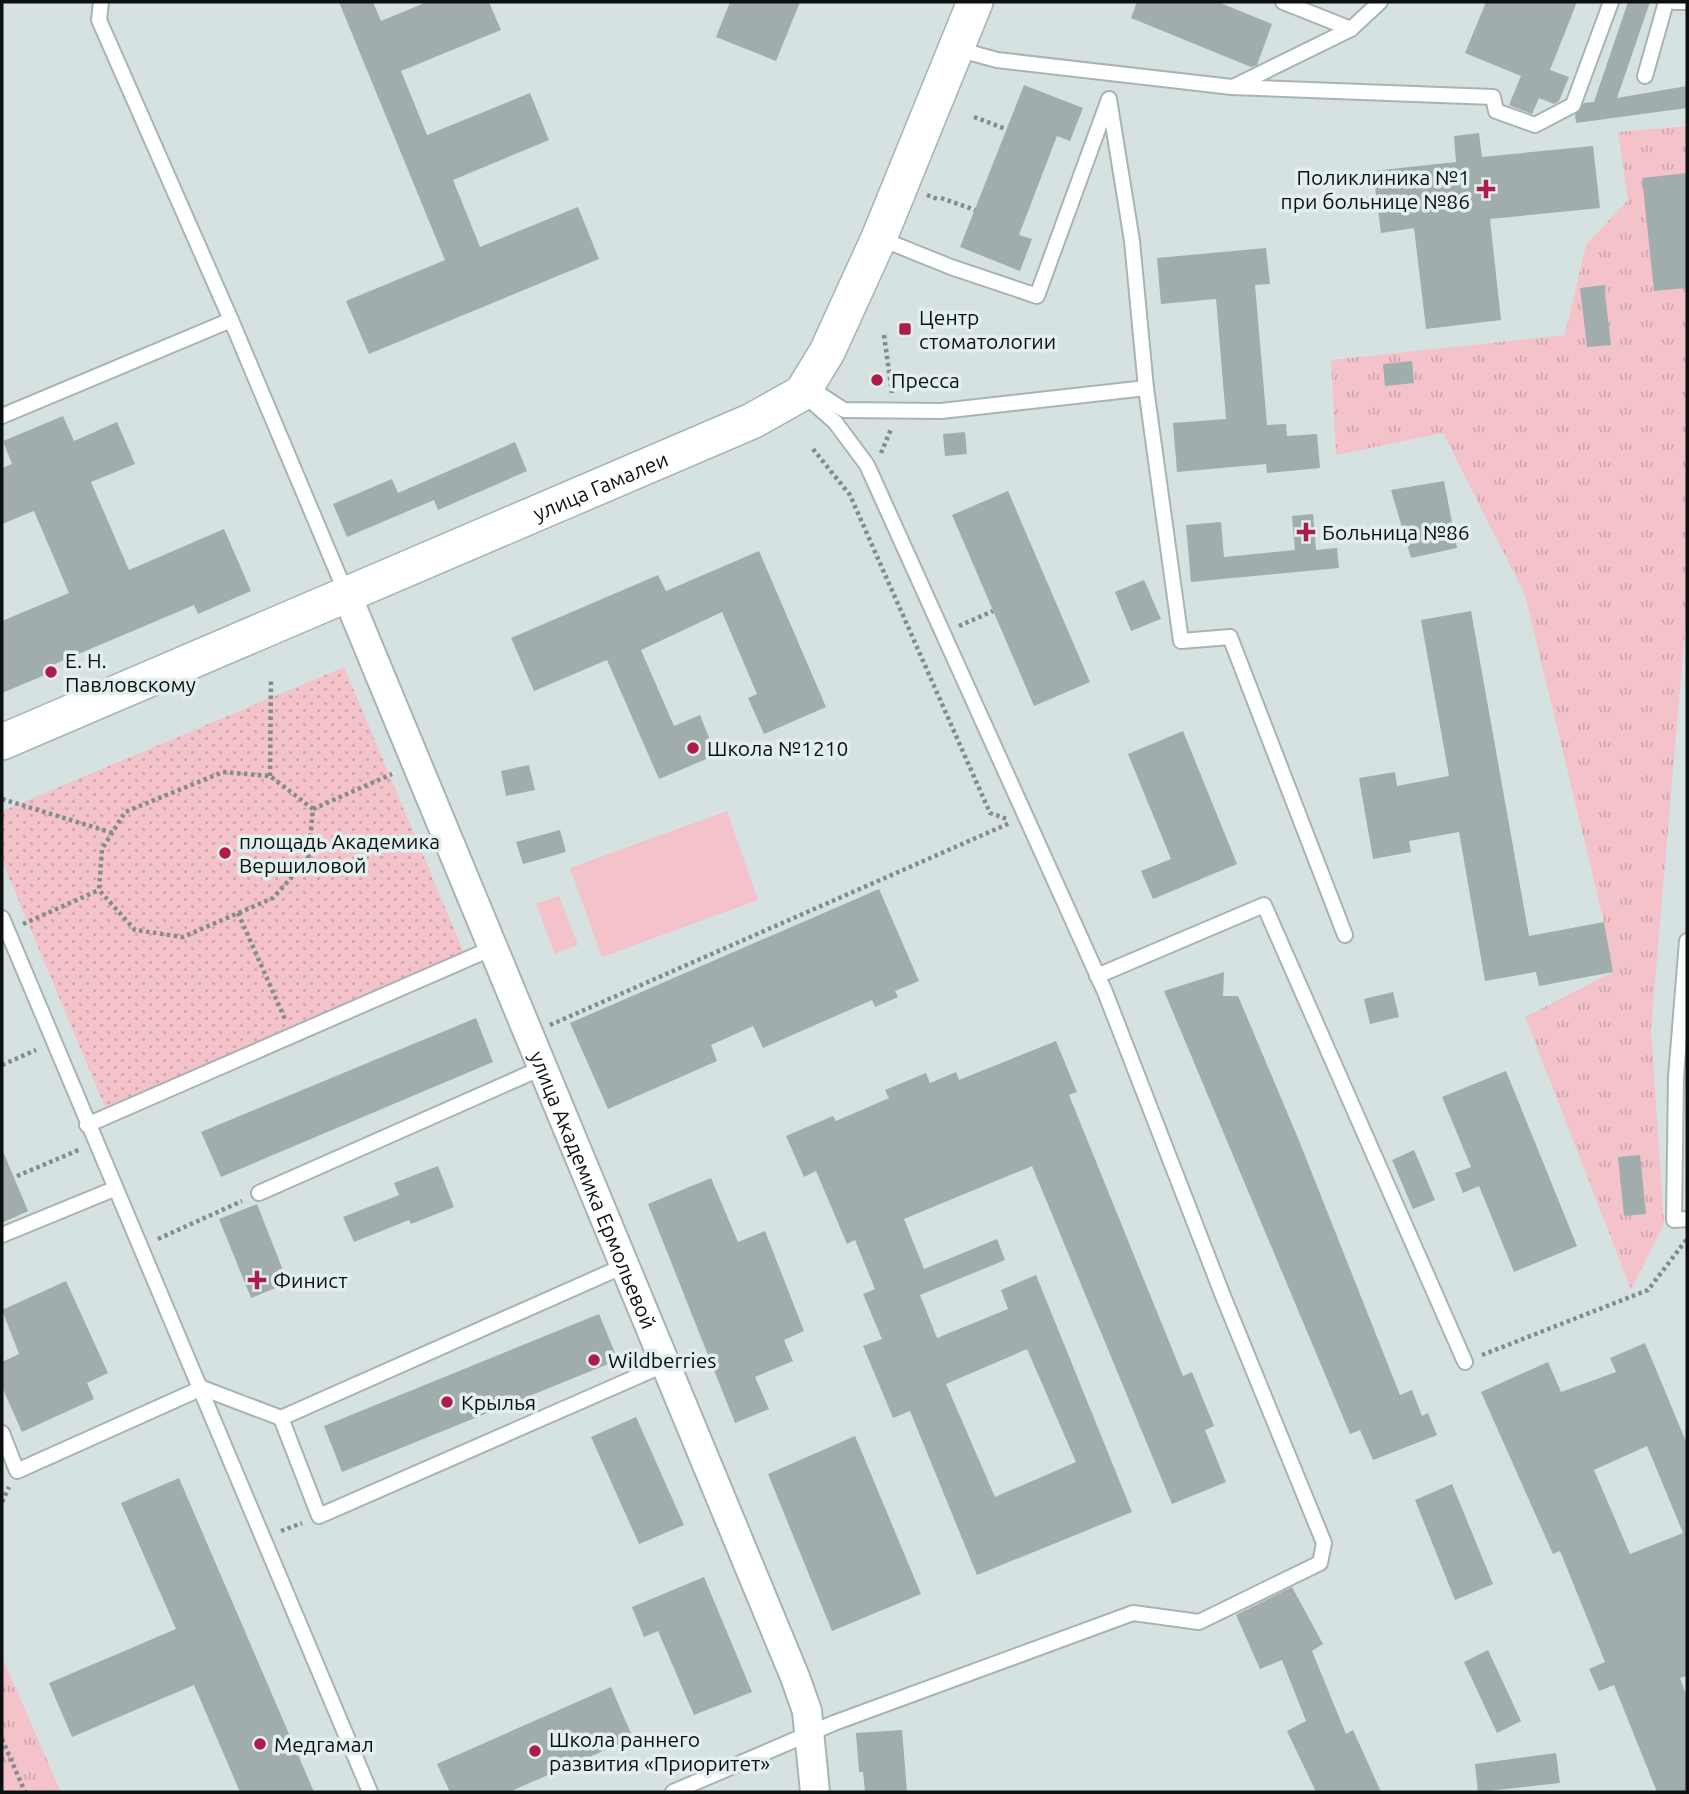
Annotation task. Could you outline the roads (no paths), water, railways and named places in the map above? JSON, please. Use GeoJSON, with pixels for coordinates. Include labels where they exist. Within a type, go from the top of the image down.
{"type":"FeatureCollection","features":[{"type":"Feature","properties":{"kind":"street","name":"улица Гамалеи"},"geometry":{"type":"LineString","coordinates":[[2,741],[752,421],[804,389],[827,352],[879,238],[975,2]]}},
{"type":"Feature","properties":{"kind":"street","name":"улица Академика Ермольевой"},"geometry":{"type":"LineString","coordinates":[[346,593],[495,947],[795,1677],[807,1711],[815,1792]]}},
{"type":"Feature","properties":{"kind":"lane"},"geometry":{"type":"LineString","coordinates":[[101,2],[99,20],[231,320],[346,593]]}},
{"type":"Feature","properties":{"kind":"lane"},"geometry":{"type":"LineString","coordinates":[[1283,2],[1351,29]]}},
{"type":"Feature","properties":{"kind":"lane"},"geometry":{"type":"LineString","coordinates":[[1232,88],[1351,29],[1380,2]]}},
{"type":"Feature","properties":{"kind":"lane"},"geometry":{"type":"LineString","coordinates":[[955,49],[997,60],[1232,88],[1493,97],[1496,111],[1535,125],[1573,105],[1611,2]]}},
{"type":"Feature","properties":{"kind":"lane"},"geometry":{"type":"LineString","coordinates":[[1645,76],[1666,2]]}},
{"type":"Feature","properties":{"kind":"lane"},"geometry":{"type":"LineString","coordinates":[[1674,2],[1687,2]]}},
{"type":"Feature","properties":{"kind":"lane"},"geometry":{"type":"LineString","coordinates":[[879,238],[951,267],[1037,296],[1109,99],[1132,241],[1146,388],[1181,641],[1230,637],[1345,935]]}},
{"type":"Feature","properties":{"kind":"lane"},"geometry":{"type":"LineString","coordinates":[[2,416],[231,320]]}},
{"type":"Feature","properties":{"kind":"lane"},"geometry":{"type":"LineString","coordinates":[[804,389],[844,410],[941,411],[1146,388]]}},
{"type":"Feature","properties":{"kind":"lane"},"geometry":{"type":"LineString","coordinates":[[673,1792],[810,1734],[1133,1613],[1199,1622],[1320,1563],[1324,1543],[1097,976],[867,466],[835,422],[804,389]]}},
{"type":"Feature","properties":{"kind":"lane"},"geometry":{"type":"LineString","coordinates":[[1097,976],[1264,905],[1465,1362]]}},
{"type":"Feature","properties":{"kind":"lane"},"geometry":{"type":"LineString","coordinates":[[2,918],[370,1792]]}},
{"type":"Feature","properties":{"kind":"lane"},"geometry":{"type":"LineString","coordinates":[[1687,941],[1676,1077],[1681,1172],[1674,1220],[1687,1219]]}},
{"type":"Feature","properties":{"kind":"lane"},"geometry":{"type":"LineString","coordinates":[[87,1125],[495,947]]}},
{"type":"Feature","properties":{"kind":"lane"},"geometry":{"type":"LineString","coordinates":[[259,1193],[544,1067]]}},
{"type":"Feature","properties":{"kind":"lane"},"geometry":{"type":"LineString","coordinates":[[2,1235],[114,1189]]}},
{"type":"Feature","properties":{"kind":"lane"},"geometry":{"type":"LineString","coordinates":[[2,1433],[17,1471],[202,1388],[281,1418],[626,1265]]}},
{"type":"Feature","properties":{"kind":"lane"},"geometry":{"type":"LineString","coordinates":[[281,1418],[319,1516],[666,1364]]}},
{"type":"Feature","properties":{"kind":"place","name":"Поликлиника №1 при больнице №86"},"geometry":{"type":"Point","coordinates":[1486,189]}},
{"type":"Feature","properties":{"kind":"place","name":"Центр стоматологии"},"geometry":{"type":"Point","coordinates":[905,329]}},
{"type":"Feature","properties":{"kind":"place","name":"Пресса"},"geometry":{"type":"Point","coordinates":[877,380]}},
{"type":"Feature","properties":{"kind":"place","name":"Больница №86"},"geometry":{"type":"Point","coordinates":[1306,532]}},
{"type":"Feature","properties":{"kind":"place","name":"Е. Н. Павловскому"},"geometry":{"type":"Point","coordinates":[51,672]}},
{"type":"Feature","properties":{"kind":"place","name":"Школа №1210"},"geometry":{"type":"Point","coordinates":[693,748]}},
{"type":"Feature","properties":{"kind":"place","name":"площадь Академика Вершиловой"},"geometry":{"type":"Point","coordinates":[225,853]}},
{"type":"Feature","properties":{"kind":"place","name":"Финист"},"geometry":{"type":"Point","coordinates":[257,1280]}},
{"type":"Feature","properties":{"kind":"place","name":"Wildberries"},"geometry":{"type":"Point","coordinates":[594,1360]}},
{"type":"Feature","properties":{"kind":"place","name":"Крылья"},"geometry":{"type":"Point","coordinates":[447,1402]}},
{"type":"Feature","properties":{"kind":"place","name":"Медгамал"},"geometry":{"type":"Point","coordinates":[260,1744]}},
{"type":"Feature","properties":{"kind":"place","name":"Школа раннего развития «Приоритет»"},"geometry":{"type":"Point","coordinates":[535,1751]}}]}
